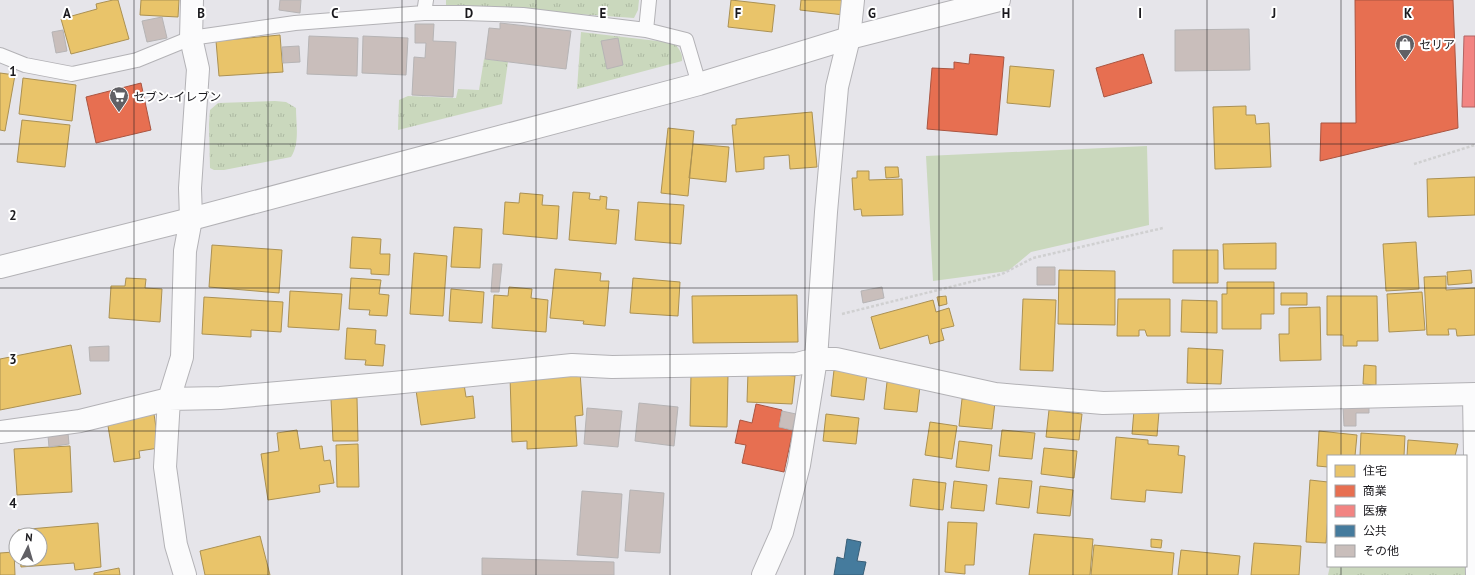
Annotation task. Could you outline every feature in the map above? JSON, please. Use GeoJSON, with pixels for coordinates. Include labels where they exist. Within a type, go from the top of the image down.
{"type":"FeatureCollection","features":[{"type":"Feature","properties":{"kind":"street"},"geometry":{"type":"LineString","coordinates":[[185,575],[176,545],[165,468],[169,399],[182,357],[185,251],[191,219],[190,188],[198,69],[191,38],[192,0]]}},
{"type":"Feature","properties":{"kind":"street"},"geometry":{"type":"LineString","coordinates":[[763,575],[782,532],[799,466],[816,360],[826,212],[837,87],[849,38],[853,0]]}},
{"type":"Feature","properties":{"kind":"street"},"geometry":{"type":"LineString","coordinates":[[0,267],[191,219],[699,84],[849,38],[999,0]]}},
{"type":"Feature","properties":{"kind":"street"},"geometry":{"type":"LineString","coordinates":[[0,432],[80,421],[169,399],[220,398],[385,384],[572,365],[612,367],[796,364],[816,360],[836,359],[995,394],[1103,403],[1473,395]]}},
{"type":"Feature","properties":{"kind":"lane"},"geometry":{"type":"LineString","coordinates":[[646,30],[649,0]]}},
{"type":"Feature","properties":{"kind":"lane"},"geometry":{"type":"LineString","coordinates":[[0,55],[25,65],[72,74],[137,60],[191,38],[295,23],[374,16],[425,7],[464,13],[524,15],[646,30],[686,40],[699,84]]}},
{"type":"Feature","properties":{"kind":"lane"},"geometry":{"type":"LineString","coordinates":[[1473,395],[1473,575]]}},
{"type":"Feature","properties":{"kind":"path"},"geometry":{"type":"LineString","coordinates":[[1414,164],[1475,145]]}},
{"type":"Feature","properties":{"kind":"path"},"geometry":{"type":"LineString","coordinates":[[819,320],[1002,274],[1033,258],[1163,228]]}},
{"type":"Feature","properties":{"kind":"green space"},"geometry":{"type":"Polygon","coordinates":[[[446,0],[639,0],[638,10],[634,18],[446,5],[446,0]]]}},
{"type":"Feature","properties":{"kind":"green space"},"geometry":{"type":"Polygon","coordinates":[[[581,32],[674,43],[681,53],[682,61],[577,89],[581,32]]]}},
{"type":"Feature","properties":{"kind":"green space"},"geometry":{"type":"Polygon","coordinates":[[[484,59],[508,62],[502,104],[398,130],[399,100],[408,96],[456,98],[458,89],[479,90],[484,59]]]}},
{"type":"Feature","properties":{"kind":"green space"},"geometry":{"type":"Polygon","coordinates":[[[286,102],[296,108],[297,140],[291,157],[224,170],[214,170],[210,168],[210,110],[218,103],[286,102]]]}},
{"type":"Feature","properties":{"kind":"green space"},"geometry":{"type":"Polygon","coordinates":[[[1147,146],[1149,225],[1031,252],[1008,271],[933,281],[926,156],[1147,146]]]}},
{"type":"Feature","properties":{"kind":"green space"},"geometry":{"type":"Polygon","coordinates":[[[1330,567],[1465,567],[1466,575],[1328,575],[1330,567]]]}},
{"type":"Feature","properties":{"kind":"building: 住宅"},"geometry":{"type":"Polygon","coordinates":[[[118,0],[129,39],[71,54],[61,19],[97,9],[96,4],[118,0]]]}},
{"type":"Feature","properties":{"kind":"building: 住宅"},"geometry":{"type":"Polygon","coordinates":[[[141,0],[179,0],[178,17],[140,15],[141,0]]]}},
{"type":"Feature","properties":{"kind":"building: 住宅"},"geometry":{"type":"Polygon","coordinates":[[[731,0],[775,5],[772,32],[728,27],[731,0]]]}},
{"type":"Feature","properties":{"kind":"building: 住宅"},"geometry":{"type":"Polygon","coordinates":[[[801,0],[846,0],[844,15],[800,10],[801,0]]]}},
{"type":"Feature","properties":{"kind":"building: 住宅"},"geometry":{"type":"Polygon","coordinates":[[[280,35],[283,72],[219,76],[216,41],[280,35]]]}},
{"type":"Feature","properties":{"kind":"building: 住宅"},"geometry":{"type":"Polygon","coordinates":[[[1010,66],[1054,70],[1050,107],[1007,103],[1010,66]]]}},
{"type":"Feature","properties":{"kind":"building: 住宅"},"geometry":{"type":"Polygon","coordinates":[[[0,73],[15,75],[5,131],[0,130],[0,73]]]}},
{"type":"Feature","properties":{"kind":"building: 住宅"},"geometry":{"type":"Polygon","coordinates":[[[23,78],[76,85],[72,121],[19,114],[23,78]]]}},
{"type":"Feature","properties":{"kind":"building: 住宅"},"geometry":{"type":"Polygon","coordinates":[[[1246,106],[1246,115],[1255,115],[1256,124],[1269,123],[1271,167],[1215,169],[1213,107],[1246,106]]]}},
{"type":"Feature","properties":{"kind":"building: 住宅"},"geometry":{"type":"Polygon","coordinates":[[[812,112],[817,167],[790,169],[789,155],[764,157],[764,169],[736,172],[732,125],[736,125],[736,119],[812,112]]]}},
{"type":"Feature","properties":{"kind":"building: 住宅"},"geometry":{"type":"Polygon","coordinates":[[[22,120],[70,125],[65,167],[17,162],[22,120]]]}},
{"type":"Feature","properties":{"kind":"building: 住宅"},"geometry":{"type":"Polygon","coordinates":[[[668,128],[694,131],[688,196],[661,193],[668,128]]]}},
{"type":"Feature","properties":{"kind":"building: 住宅"},"geometry":{"type":"Polygon","coordinates":[[[693,144],[729,147],[726,182],[689,178],[693,144]]]}},
{"type":"Feature","properties":{"kind":"building: 住宅"},"geometry":{"type":"Polygon","coordinates":[[[885,167],[898,167],[899,177],[886,178],[885,167]]]}},
{"type":"Feature","properties":{"kind":"building: 住宅"},"geometry":{"type":"Polygon","coordinates":[[[857,171],[869,171],[869,180],[902,179],[903,215],[862,216],[861,209],[854,210],[852,178],[857,178],[857,171]]]}},
{"type":"Feature","properties":{"kind":"building: 住宅"},"geometry":{"type":"Polygon","coordinates":[[[1475,177],[1475,215],[1428,217],[1427,179],[1475,177]]]}},
{"type":"Feature","properties":{"kind":"building: 住宅"},"geometry":{"type":"Polygon","coordinates":[[[573,192],[590,193],[589,199],[600,200],[600,196],[607,197],[606,209],[619,210],[616,244],[569,240],[573,192]]]}},
{"type":"Feature","properties":{"kind":"building: 住宅"},"geometry":{"type":"Polygon","coordinates":[[[520,193],[543,195],[542,205],[559,206],[557,239],[503,234],[505,202],[519,203],[520,193]]]}},
{"type":"Feature","properties":{"kind":"building: 住宅"},"geometry":{"type":"Polygon","coordinates":[[[638,202],[684,205],[681,244],[635,240],[638,202]]]}},
{"type":"Feature","properties":{"kind":"building: 住宅"},"geometry":{"type":"Polygon","coordinates":[[[454,227],[482,229],[480,268],[451,267],[454,227]]]}},
{"type":"Feature","properties":{"kind":"building: 住宅"},"geometry":{"type":"Polygon","coordinates":[[[352,237],[381,239],[380,254],[390,254],[389,275],[371,274],[371,269],[350,268],[352,237]]]}},
{"type":"Feature","properties":{"kind":"building: 住宅"},"geometry":{"type":"Polygon","coordinates":[[[1416,242],[1419,289],[1386,291],[1383,244],[1416,242]]]}},
{"type":"Feature","properties":{"kind":"building: 住宅"},"geometry":{"type":"Polygon","coordinates":[[[1276,243],[1276,269],[1224,269],[1223,244],[1276,243]]]}},
{"type":"Feature","properties":{"kind":"building: 住宅"},"geometry":{"type":"Polygon","coordinates":[[[212,245],[282,250],[279,293],[209,287],[212,245]]]}},
{"type":"Feature","properties":{"kind":"building: 住宅"},"geometry":{"type":"Polygon","coordinates":[[[1173,250],[1218,250],[1218,283],[1173,283],[1173,250]]]}},
{"type":"Feature","properties":{"kind":"building: 住宅"},"geometry":{"type":"Polygon","coordinates":[[[414,253],[447,256],[443,316],[410,314],[414,253]]]}},
{"type":"Feature","properties":{"kind":"building: 住宅"},"geometry":{"type":"Polygon","coordinates":[[[555,269],[601,273],[600,281],[609,281],[605,326],[583,324],[584,321],[550,318],[555,269]]]}},
{"type":"Feature","properties":{"kind":"building: 住宅"},"geometry":{"type":"Polygon","coordinates":[[[1059,270],[1115,271],[1115,325],[1058,324],[1059,270]]]}},
{"type":"Feature","properties":{"kind":"building: 住宅"},"geometry":{"type":"Polygon","coordinates":[[[1471,270],[1472,283],[1448,285],[1447,272],[1471,270]]]}},
{"type":"Feature","properties":{"kind":"building: 住宅"},"geometry":{"type":"Polygon","coordinates":[[[1446,276],[1446,290],[1475,288],[1475,335],[1457,336],[1456,329],[1448,329],[1449,335],[1427,335],[1424,277],[1446,276]]]}},
{"type":"Feature","properties":{"kind":"building: 住宅"},"geometry":{"type":"Polygon","coordinates":[[[126,278],[146,279],[145,288],[162,289],[160,322],[109,318],[111,286],[125,286],[126,278]]]}},
{"type":"Feature","properties":{"kind":"building: 住宅"},"geometry":{"type":"Polygon","coordinates":[[[351,278],[381,280],[379,294],[389,295],[387,316],[369,315],[370,310],[349,309],[351,278]]]}},
{"type":"Feature","properties":{"kind":"building: 住宅"},"geometry":{"type":"Polygon","coordinates":[[[633,278],[680,282],[678,316],[630,313],[633,278]]]}},
{"type":"Feature","properties":{"kind":"building: 住宅"},"geometry":{"type":"Polygon","coordinates":[[[1227,282],[1274,282],[1274,314],[1261,314],[1261,329],[1222,329],[1222,294],[1227,294],[1227,282]]]}},
{"type":"Feature","properties":{"kind":"building: 住宅"},"geometry":{"type":"Polygon","coordinates":[[[509,287],[532,289],[531,298],[548,300],[546,332],[492,328],[494,295],[508,296],[509,287]]]}},
{"type":"Feature","properties":{"kind":"building: 住宅"},"geometry":{"type":"Polygon","coordinates":[[[451,289],[484,292],[482,323],[449,321],[451,289]]]}},
{"type":"Feature","properties":{"kind":"building: 住宅"},"geometry":{"type":"Polygon","coordinates":[[[290,291],[342,294],[339,330],[288,327],[290,291]]]}},
{"type":"Feature","properties":{"kind":"building: 住宅"},"geometry":{"type":"Polygon","coordinates":[[[1422,292],[1425,330],[1389,332],[1387,294],[1422,292]]]}},
{"type":"Feature","properties":{"kind":"building: 住宅"},"geometry":{"type":"Polygon","coordinates":[[[1281,293],[1307,293],[1307,305],[1281,305],[1281,293]]]}},
{"type":"Feature","properties":{"kind":"building: 住宅"},"geometry":{"type":"Polygon","coordinates":[[[797,295],[798,342],[693,343],[692,296],[797,295]]]}},
{"type":"Feature","properties":{"kind":"building: 住宅"},"geometry":{"type":"Polygon","coordinates":[[[946,296],[947,304],[939,306],[937,297],[946,296]]]}},
{"type":"Feature","properties":{"kind":"building: 住宅"},"geometry":{"type":"Polygon","coordinates":[[[1327,296],[1377,296],[1378,341],[1357,341],[1357,346],[1343,346],[1343,335],[1327,335],[1327,296]]]}},
{"type":"Feature","properties":{"kind":"building: 住宅"},"geometry":{"type":"Polygon","coordinates":[[[204,297],[283,302],[281,332],[251,330],[251,337],[202,334],[204,297]]]}},
{"type":"Feature","properties":{"kind":"building: 住宅"},"geometry":{"type":"Polygon","coordinates":[[[1023,299],[1056,300],[1053,371],[1020,370],[1023,299]]]}},
{"type":"Feature","properties":{"kind":"building: 住宅"},"geometry":{"type":"Polygon","coordinates":[[[1118,299],[1170,299],[1170,336],[1147,336],[1145,330],[1139,330],[1139,336],[1117,336],[1118,299]]]}},
{"type":"Feature","properties":{"kind":"building: 住宅"},"geometry":{"type":"Polygon","coordinates":[[[933,300],[936,312],[949,308],[954,326],[941,329],[944,340],[930,344],[928,335],[880,349],[871,317],[933,300]]]}},
{"type":"Feature","properties":{"kind":"building: 住宅"},"geometry":{"type":"Polygon","coordinates":[[[1182,300],[1217,301],[1217,333],[1181,332],[1182,300]]]}},
{"type":"Feature","properties":{"kind":"building: 住宅"},"geometry":{"type":"Polygon","coordinates":[[[1320,307],[1321,360],[1280,361],[1279,334],[1289,334],[1289,308],[1320,307]]]}},
{"type":"Feature","properties":{"kind":"building: 住宅"},"geometry":{"type":"Polygon","coordinates":[[[347,328],[376,330],[375,344],[385,345],[383,366],[365,365],[366,360],[345,359],[347,328]]]}},
{"type":"Feature","properties":{"kind":"building: 住宅"},"geometry":{"type":"Polygon","coordinates":[[[71,345],[81,394],[0,410],[0,359],[71,345]]]}},
{"type":"Feature","properties":{"kind":"building: 住宅"},"geometry":{"type":"Polygon","coordinates":[[[1188,348],[1223,350],[1221,384],[1187,383],[1188,348]]]}},
{"type":"Feature","properties":{"kind":"building: 住宅"},"geometry":{"type":"Polygon","coordinates":[[[1364,365],[1376,366],[1376,385],[1363,384],[1364,365]]]}},
{"type":"Feature","properties":{"kind":"building: 住宅"},"geometry":{"type":"Polygon","coordinates":[[[834,370],[867,374],[864,400],[831,396],[834,370]]]}},
{"type":"Feature","properties":{"kind":"building: 住宅"},"geometry":{"type":"Polygon","coordinates":[[[580,372],[583,415],[575,416],[577,446],[527,449],[527,441],[512,442],[510,376],[580,372]]]}},
{"type":"Feature","properties":{"kind":"building: 住宅"},"geometry":{"type":"Polygon","coordinates":[[[748,372],[795,376],[792,404],[747,402],[748,372]]]}},
{"type":"Feature","properties":{"kind":"building: 住宅"},"geometry":{"type":"Polygon","coordinates":[[[691,373],[728,374],[727,427],[690,426],[691,373]]]}},
{"type":"Feature","properties":{"kind":"building: 住宅"},"geometry":{"type":"Polygon","coordinates":[[[887,382],[920,386],[917,412],[884,409],[887,382]]]}},
{"type":"Feature","properties":{"kind":"building: 住宅"},"geometry":{"type":"Polygon","coordinates":[[[464,384],[466,397],[473,396],[475,418],[421,425],[416,390],[464,384]]]}},
{"type":"Feature","properties":{"kind":"building: 住宅"},"geometry":{"type":"Polygon","coordinates":[[[357,398],[358,441],[333,441],[331,399],[357,398]]]}},
{"type":"Feature","properties":{"kind":"building: 住宅"},"geometry":{"type":"Polygon","coordinates":[[[962,399],[995,402],[992,429],[959,426],[962,399]]]}},
{"type":"Feature","properties":{"kind":"building: 住宅"},"geometry":{"type":"Polygon","coordinates":[[[1049,410],[1082,414],[1079,440],[1046,437],[1049,410]]]}},
{"type":"Feature","properties":{"kind":"building: 住宅"},"geometry":{"type":"Polygon","coordinates":[[[1134,410],[1159,412],[1157,436],[1132,434],[1134,410]]]}},
{"type":"Feature","properties":{"kind":"building: 住宅"},"geometry":{"type":"Polygon","coordinates":[[[154,414],[159,448],[139,451],[140,458],[114,462],[107,420],[154,414]]]}},
{"type":"Feature","properties":{"kind":"building: 住宅"},"geometry":{"type":"Polygon","coordinates":[[[826,414],[859,418],[856,444],[823,441],[826,414]]]}},
{"type":"Feature","properties":{"kind":"building: 住宅"},"geometry":{"type":"Polygon","coordinates":[[[930,422],[957,426],[952,459],[925,455],[930,422]]]}},
{"type":"Feature","properties":{"kind":"building: 住宅"},"geometry":{"type":"Polygon","coordinates":[[[297,430],[300,449],[322,446],[324,461],[330,460],[334,483],[319,485],[320,492],[268,500],[261,454],[279,451],[277,433],[297,430]]]}},
{"type":"Feature","properties":{"kind":"building: 住宅"},"geometry":{"type":"Polygon","coordinates":[[[1002,430],[1035,433],[1032,459],[999,456],[1002,430]]]}},
{"type":"Feature","properties":{"kind":"building: 住宅"},"geometry":{"type":"Polygon","coordinates":[[[1319,431],[1357,435],[1355,455],[1327,455],[1327,467],[1317,466],[1319,431]]]}},
{"type":"Feature","properties":{"kind":"building: 住宅"},"geometry":{"type":"Polygon","coordinates":[[[1361,433],[1405,436],[1404,455],[1360,455],[1361,433]]]}},
{"type":"Feature","properties":{"kind":"building: 住宅"},"geometry":{"type":"Polygon","coordinates":[[[1116,437],[1148,440],[1148,444],[1179,446],[1178,455],[1185,456],[1182,493],[1146,490],[1145,502],[1111,499],[1116,437]]]}},
{"type":"Feature","properties":{"kind":"building: 住宅"},"geometry":{"type":"Polygon","coordinates":[[[1408,440],[1458,444],[1455,455],[1407,455],[1408,440]]]}},
{"type":"Feature","properties":{"kind":"building: 住宅"},"geometry":{"type":"Polygon","coordinates":[[[959,441],[992,445],[989,471],[956,467],[959,441]]]}},
{"type":"Feature","properties":{"kind":"building: 住宅"},"geometry":{"type":"Polygon","coordinates":[[[358,444],[359,487],[337,487],[336,445],[358,444]]]}},
{"type":"Feature","properties":{"kind":"building: 住宅"},"geometry":{"type":"Polygon","coordinates":[[[70,446],[72,492],[17,495],[14,449],[70,446]]]}},
{"type":"Feature","properties":{"kind":"building: 住宅"},"geometry":{"type":"Polygon","coordinates":[[[1044,448],[1077,451],[1074,478],[1041,474],[1044,448]]]}},
{"type":"Feature","properties":{"kind":"building: 住宅"},"geometry":{"type":"Polygon","coordinates":[[[999,478],[1032,481],[1029,508],[996,504],[999,478]]]}},
{"type":"Feature","properties":{"kind":"building: 住宅"},"geometry":{"type":"Polygon","coordinates":[[[913,479],[946,483],[943,510],[910,506],[913,479]]]}},
{"type":"Feature","properties":{"kind":"building: 住宅"},"geometry":{"type":"Polygon","coordinates":[[[1310,480],[1327,482],[1326,543],[1306,542],[1310,480]]]}},
{"type":"Feature","properties":{"kind":"building: 住宅"},"geometry":{"type":"Polygon","coordinates":[[[954,481],[987,485],[984,511],[951,508],[954,481]]]}},
{"type":"Feature","properties":{"kind":"building: 住宅"},"geometry":{"type":"Polygon","coordinates":[[[1040,486],[1073,490],[1070,516],[1037,513],[1040,486]]]}},
{"type":"Feature","properties":{"kind":"building: 住宅"},"geometry":{"type":"Polygon","coordinates":[[[948,522],[977,523],[974,565],[965,565],[965,574],[945,572],[948,522]]]}},
{"type":"Feature","properties":{"kind":"building: 住宅"},"geometry":{"type":"Polygon","coordinates":[[[98,523],[101,567],[75,570],[74,563],[48,565],[48,527],[98,523]]]}},
{"type":"Feature","properties":{"kind":"building: 住宅"},"geometry":{"type":"Polygon","coordinates":[[[1034,534],[1093,539],[1090,575],[1029,575],[1034,534]]]}},
{"type":"Feature","properties":{"kind":"building: 住宅"},"geometry":{"type":"Polygon","coordinates":[[[260,536],[270,575],[205,575],[200,551],[260,536]]]}},
{"type":"Feature","properties":{"kind":"building: 住宅"},"geometry":{"type":"Polygon","coordinates":[[[1151,539],[1162,540],[1161,548],[1151,547],[1151,539]]]}},
{"type":"Feature","properties":{"kind":"building: 住宅"},"geometry":{"type":"Polygon","coordinates":[[[1254,543],[1301,546],[1299,575],[1251,575],[1254,543]]]}},
{"type":"Feature","properties":{"kind":"building: 住宅"},"geometry":{"type":"Polygon","coordinates":[[[1094,545],[1174,553],[1172,575],[1091,575],[1094,545]]]}},
{"type":"Feature","properties":{"kind":"building: 住宅"},"geometry":{"type":"Polygon","coordinates":[[[1181,550],[1240,556],[1238,575],[1178,575],[1181,550]]]}},
{"type":"Feature","properties":{"kind":"building: 住宅"},"geometry":{"type":"Polygon","coordinates":[[[8,552],[8,567],[15,567],[15,575],[0,575],[0,553],[8,552]]]}},
{"type":"Feature","properties":{"kind":"building: 住宅"},"geometry":{"type":"Polygon","coordinates":[[[119,568],[120,575],[94,575],[94,573],[119,568]]]}},
{"type":"Feature","properties":{"kind":"building: 商業","name":"セリア"},"geometry":{"type":"Polygon","coordinates":[[[1355,0],[1453,0],[1458,128],[1320,161],[1321,123],[1356,123],[1355,0]]]}},
{"type":"Feature","properties":{"kind":"building: 商業"},"geometry":{"type":"Polygon","coordinates":[[[970,54],[1004,57],[997,135],[927,129],[932,68],[954,69],[954,62],[969,64],[970,54]]]}},
{"type":"Feature","properties":{"kind":"building: 商業"},"geometry":{"type":"Polygon","coordinates":[[[1143,54],[1152,83],[1104,97],[1096,68],[1143,54]]]}},
{"type":"Feature","properties":{"kind":"building: 商業","name":"セブン-イレブン"},"geometry":{"type":"Polygon","coordinates":[[[141,83],[151,130],[96,143],[86,97],[141,83]]]}},
{"type":"Feature","properties":{"kind":"building: 商業"},"geometry":{"type":"Polygon","coordinates":[[[756,404],[782,410],[779,427],[793,430],[784,472],[742,463],[746,445],[735,443],[740,420],[752,423],[756,404]]]}},
{"type":"Feature","properties":{"kind":"building: 医療"},"geometry":{"type":"Polygon","coordinates":[[[1464,36],[1475,36],[1475,107],[1462,107],[1464,36]]]}},
{"type":"Feature","properties":{"kind":"building: 公共"},"geometry":{"type":"Polygon","coordinates":[[[847,539],[861,542],[857,561],[866,562],[863,575],[834,575],[837,557],[844,559],[847,539]]]}},
{"type":"Feature","properties":{"kind":"building: その他"},"geometry":{"type":"Polygon","coordinates":[[[280,0],[301,0],[300,13],[279,10],[280,0]]]}},
{"type":"Feature","properties":{"kind":"building: その他"},"geometry":{"type":"Polygon","coordinates":[[[162,17],[167,38],[147,42],[142,21],[162,17]]]}},
{"type":"Feature","properties":{"kind":"building: その他"},"geometry":{"type":"Polygon","coordinates":[[[500,23],[571,31],[566,69],[485,59],[489,28],[500,29],[500,23]]]}},
{"type":"Feature","properties":{"kind":"building: その他"},"geometry":{"type":"Polygon","coordinates":[[[415,24],[434,24],[433,41],[456,42],[453,97],[412,95],[414,57],[425,58],[426,43],[415,43],[415,24]]]}},
{"type":"Feature","properties":{"kind":"building: その他"},"geometry":{"type":"Polygon","coordinates":[[[1249,29],[1250,70],[1175,71],[1175,30],[1249,29]]]}},
{"type":"Feature","properties":{"kind":"building: その他"},"geometry":{"type":"Polygon","coordinates":[[[63,30],[67,51],[56,53],[52,32],[63,30]]]}},
{"type":"Feature","properties":{"kind":"building: その他"},"geometry":{"type":"Polygon","coordinates":[[[309,36],[358,38],[357,76],[307,74],[309,36]]]}},
{"type":"Feature","properties":{"kind":"building: その他"},"geometry":{"type":"Polygon","coordinates":[[[363,36],[408,38],[406,75],[362,73],[363,36]]]}},
{"type":"Feature","properties":{"kind":"building: その他"},"geometry":{"type":"Polygon","coordinates":[[[618,38],[623,65],[607,69],[601,41],[618,38]]]}},
{"type":"Feature","properties":{"kind":"building: その他"},"geometry":{"type":"Polygon","coordinates":[[[299,46],[300,62],[283,63],[282,47],[299,46]]]}},
{"type":"Feature","properties":{"kind":"building: その他"},"geometry":{"type":"Polygon","coordinates":[[[493,264],[502,264],[499,292],[491,292],[493,264]]]}},
{"type":"Feature","properties":{"kind":"building: その他"},"geometry":{"type":"Polygon","coordinates":[[[1037,267],[1055,267],[1055,285],[1037,285],[1037,267]]]}},
{"type":"Feature","properties":{"kind":"building: その他"},"geometry":{"type":"Polygon","coordinates":[[[882,287],[884,298],[863,303],[861,291],[882,287]]]}},
{"type":"Feature","properties":{"kind":"building: その他"},"geometry":{"type":"Polygon","coordinates":[[[109,346],[109,361],[90,361],[89,347],[109,346]]]}},
{"type":"Feature","properties":{"kind":"building: その他"},"geometry":{"type":"Polygon","coordinates":[[[639,403],[678,407],[674,446],[635,441],[639,403]]]}},
{"type":"Feature","properties":{"kind":"building: その他"},"geometry":{"type":"Polygon","coordinates":[[[1343,407],[1369,407],[1369,413],[1356,413],[1356,426],[1344,426],[1343,407]]]}},
{"type":"Feature","properties":{"kind":"building: その他"},"geometry":{"type":"Polygon","coordinates":[[[587,408],[622,411],[618,447],[584,444],[587,408]]]}},
{"type":"Feature","properties":{"kind":"building: その他"},"geometry":{"type":"Polygon","coordinates":[[[782,411],[796,414],[792,430],[779,427],[782,411]]]}},
{"type":"Feature","properties":{"kind":"building: その他"},"geometry":{"type":"Polygon","coordinates":[[[68,433],[69,444],[49,447],[48,436],[68,433]]]}},
{"type":"Feature","properties":{"kind":"building: その他"},"geometry":{"type":"Polygon","coordinates":[[[630,490],[664,493],[660,553],[625,551],[630,490]]]}},
{"type":"Feature","properties":{"kind":"building: その他"},"geometry":{"type":"Polygon","coordinates":[[[582,491],[622,494],[618,558],[577,555],[582,491]]]}},
{"type":"Feature","properties":{"kind":"building: その他"},"geometry":{"type":"Polygon","coordinates":[[[482,558],[614,562],[614,575],[482,575],[482,558]]]}},
{"type":"Feature","properties":{"kind":"place","name":"セリア"},"geometry":{"type":"Point","coordinates":[1405,61]}},
{"type":"Feature","properties":{"kind":"place","name":"セブン-イレブン"},"geometry":{"type":"Point","coordinates":[119,113]}}]}
